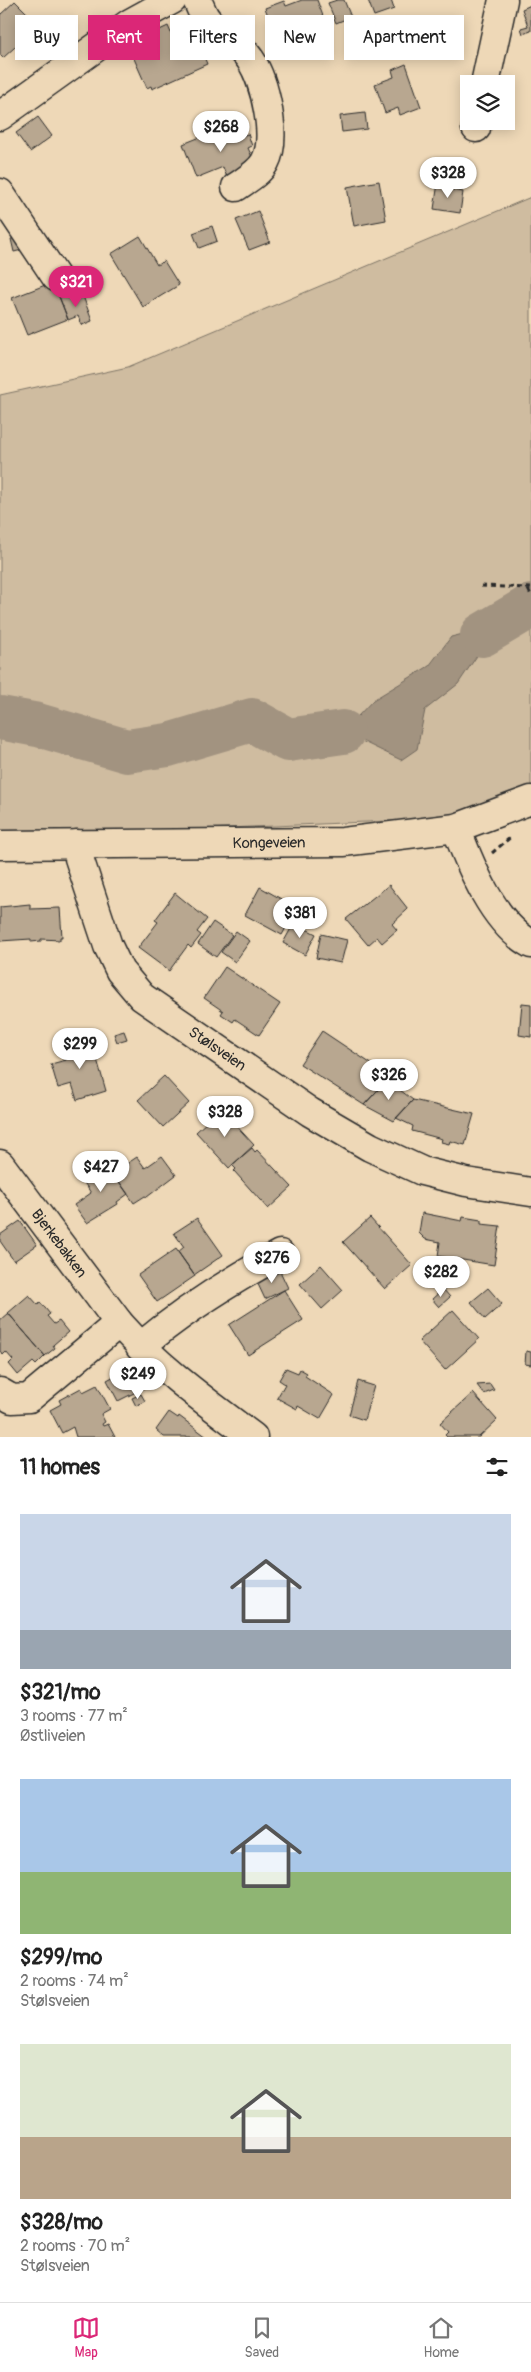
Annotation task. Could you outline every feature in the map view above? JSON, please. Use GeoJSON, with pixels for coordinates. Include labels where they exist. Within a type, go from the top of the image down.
{"type":"FeatureCollection","features":[{"type":"Feature","properties":{"kind":"street"},"geometry":{"type":"LineString","coordinates":[[0,116],[130,24],[172,0]]}},
{"type":"Feature","properties":{"kind":"street"},"geometry":{"type":"LineString","coordinates":[[197,0],[206,18],[250,59],[266,97],[270,122],[270,141],[266,162],[256,173],[236,187]]}},
{"type":"Feature","properties":{"kind":"street"},"geometry":{"type":"LineString","coordinates":[[487,75],[502,0]]}},
{"type":"Feature","properties":{"kind":"street"},"geometry":{"type":"LineString","coordinates":[[0,193],[56,277]]}},
{"type":"Feature","properties":{"kind":"street","name":"Kongeveien"},"geometry":{"type":"LineString","coordinates":[[0,845],[343,842],[456,828],[531,800]]}},
{"type":"Feature","properties":{"kind":"street"},"geometry":{"type":"LineString","coordinates":[[456,828],[469,862],[484,892],[523,940],[531,944]]}},
{"type":"Feature","properties":{"kind":"street","name":"Stølsveien"},"geometry":{"type":"LineString","coordinates":[[78,844],[79,858],[108,946],[120,971],[142,997],[310,1112],[370,1147],[422,1171],[466,1182],[531,1192]]}},
{"type":"Feature","properties":{"kind":"street","name":"Bjerkebakken"},"geometry":{"type":"LineString","coordinates":[[0,1164],[119,1323],[140,1348],[174,1378],[253,1437]]}},
{"type":"Feature","properties":{"kind":"street"},"geometry":{"type":"LineString","coordinates":[[140,1348],[174,1319],[213,1292],[280,1254]]}},
{"type":"Feature","properties":{"kind":"street"},"geometry":{"type":"LineString","coordinates":[[0,1392],[12,1399],[28,1398],[119,1323]]}},
{"type":"Feature","properties":{"kind":"path"},"geometry":{"type":"LineString","coordinates":[[481,586],[530,588],[531,595]]}},
{"type":"Feature","properties":{"kind":"path"},"geometry":{"type":"LineString","coordinates":[[469,862],[496,851],[516,833]]}},
{"type":"Feature","properties":{"kind":"shaded area"},"geometry":{"type":"Polygon","coordinates":[[[531,197],[531,810],[458,818],[0,838],[0,395],[128,367],[531,197]]]}},
{"type":"Feature","properties":{"kind":"shaded area"},"geometry":{"type":"Polygon","coordinates":[[[479,630],[487,641],[458,684],[425,710],[417,749],[401,760],[343,732],[373,700],[429,666],[451,637],[479,630]]]}},
{"type":"Feature","properties":{"kind":"building"},"geometry":{"type":"Polygon","coordinates":[[[302,0],[317,0],[323,15],[268,15],[265,8],[284,1],[286,6],[302,0]]]}},
{"type":"Feature","properties":{"kind":"building"},"geometry":{"type":"Polygon","coordinates":[[[344,0],[350,15],[344,15],[344,20],[336,23],[328,3],[344,0]]]}},
{"type":"Feature","properties":{"kind":"building"},"geometry":{"type":"Polygon","coordinates":[[[368,0],[391,0],[394,9],[374,15],[368,0]]]}},
{"type":"Feature","properties":{"kind":"building"},"geometry":{"type":"Polygon","coordinates":[[[15,1],[29,15],[15,15],[15,47],[3,58],[0,55],[0,15],[15,1]]]}},
{"type":"Feature","properties":{"kind":"building"},"geometry":{"type":"Polygon","coordinates":[[[531,5],[531,31],[523,34],[521,28],[528,26],[522,9],[531,5]]]}},
{"type":"Feature","properties":{"kind":"building"},"geometry":{"type":"Polygon","coordinates":[[[168,26],[170,31],[170,60],[205,60],[207,64],[152,89],[151,86],[147,88],[135,60],[160,60],[160,30],[168,26]]]}},
{"type":"Feature","properties":{"kind":"building"},"geometry":{"type":"Polygon","coordinates":[[[406,64],[421,107],[400,115],[398,108],[385,113],[375,84],[394,77],[392,70],[406,64]]]}},
{"type":"Feature","properties":{"kind":"building"},"geometry":{"type":"Polygon","coordinates":[[[365,113],[367,129],[342,132],[340,116],[365,113]]]}},
{"type":"Feature","properties":{"kind":"building"},"geometry":{"type":"Polygon","coordinates":[[[38,117],[52,136],[30,152],[16,133],[38,117]]]}},
{"type":"Feature","properties":{"kind":"building"},"geometry":{"type":"Polygon","coordinates":[[[238,122],[244,135],[248,134],[252,146],[248,148],[257,168],[228,180],[223,167],[196,178],[183,144],[238,122]]]}},
{"type":"Feature","properties":{"kind":"building"},"geometry":{"type":"Polygon","coordinates":[[[379,181],[386,220],[354,226],[347,187],[379,181]]]}},
{"type":"Feature","properties":{"kind":"building"},"geometry":{"type":"Polygon","coordinates":[[[438,183],[453,186],[453,190],[463,192],[460,213],[434,209],[438,183]]]}},
{"type":"Feature","properties":{"kind":"building"},"geometry":{"type":"Polygon","coordinates":[[[258,211],[270,242],[249,250],[236,220],[258,211]]]}},
{"type":"Feature","properties":{"kind":"building"},"geometry":{"type":"Polygon","coordinates":[[[212,226],[217,241],[199,248],[193,233],[212,226]]]}},
{"type":"Feature","properties":{"kind":"building"},"geometry":{"type":"Polygon","coordinates":[[[23,236],[26,249],[14,252],[11,239],[23,236]]]}},
{"type":"Feature","properties":{"kind":"building"},"geometry":{"type":"Polygon","coordinates":[[[140,236],[157,265],[164,261],[179,285],[143,307],[111,254],[140,236]]]}},
{"type":"Feature","properties":{"kind":"building"},"geometry":{"type":"Polygon","coordinates":[[[53,282],[68,319],[27,335],[12,298],[53,282]]]}},
{"type":"Feature","properties":{"kind":"building"},"geometry":{"type":"Polygon","coordinates":[[[70,293],[72,300],[83,296],[92,321],[82,325],[78,316],[68,320],[59,296],[70,293]]]}},
{"type":"Feature","properties":{"kind":"building"},"geometry":{"type":"Polygon","coordinates":[[[389,885],[408,909],[392,924],[397,930],[382,943],[377,937],[368,945],[346,919],[389,885]]]}},
{"type":"Feature","properties":{"kind":"building"},"geometry":{"type":"Polygon","coordinates":[[[260,887],[297,908],[282,935],[245,915],[260,887]]]}},
{"type":"Feature","properties":{"kind":"building"},"geometry":{"type":"Polygon","coordinates":[[[175,893],[207,919],[197,932],[201,935],[191,948],[188,945],[169,971],[138,948],[158,922],[155,920],[175,893]]]}},
{"type":"Feature","properties":{"kind":"building"},"geometry":{"type":"Polygon","coordinates":[[[30,904],[30,909],[60,908],[62,937],[60,937],[60,940],[41,939],[41,941],[31,942],[31,939],[0,941],[0,907],[30,904]]]}},
{"type":"Feature","properties":{"kind":"building"},"geometry":{"type":"Polygon","coordinates":[[[213,922],[232,935],[216,957],[198,944],[213,922]]]}},
{"type":"Feature","properties":{"kind":"building"},"geometry":{"type":"Polygon","coordinates":[[[294,923],[316,934],[305,955],[283,943],[294,923]]]}},
{"type":"Feature","properties":{"kind":"building"},"geometry":{"type":"Polygon","coordinates":[[[236,931],[250,941],[235,962],[221,952],[236,931]]]}},
{"type":"Feature","properties":{"kind":"building"},"geometry":{"type":"Polygon","coordinates":[[[321,934],[347,940],[341,963],[316,958],[321,934]]]}},
{"type":"Feature","properties":{"kind":"building"},"geometry":{"type":"Polygon","coordinates":[[[225,967],[280,1004],[259,1035],[235,1019],[233,1022],[221,1014],[223,1011],[204,998],[225,967]]]}},
{"type":"Feature","properties":{"kind":"building"},"geometry":{"type":"Polygon","coordinates":[[[522,1003],[531,1004],[531,1037],[519,1035],[522,1003]]]}},
{"type":"Feature","properties":{"kind":"building"},"geometry":{"type":"Polygon","coordinates":[[[124,1031],[127,1039],[117,1042],[114,1034],[124,1031]]]}},
{"type":"Feature","properties":{"kind":"building"},"geometry":{"type":"Polygon","coordinates":[[[322,1031],[382,1071],[380,1074],[387,1080],[364,1105],[300,1064],[322,1031]]]}},
{"type":"Feature","properties":{"kind":"building"},"geometry":{"type":"Polygon","coordinates":[[[91,1038],[106,1091],[77,1100],[72,1084],[58,1088],[51,1064],[66,1060],[62,1046],[91,1038]]]}},
{"type":"Feature","properties":{"kind":"building"},"geometry":{"type":"Polygon","coordinates":[[[164,1076],[189,1103],[163,1127],[138,1100],[164,1076]]]}},
{"type":"Feature","properties":{"kind":"building"},"geometry":{"type":"Polygon","coordinates":[[[387,1080],[413,1100],[394,1121],[364,1105],[387,1080]]]}},
{"type":"Feature","properties":{"kind":"building"},"geometry":{"type":"Polygon","coordinates":[[[413,1100],[474,1114],[465,1145],[450,1141],[449,1144],[441,1142],[442,1139],[412,1131],[413,1126],[396,1118],[413,1100]]]}},
{"type":"Feature","properties":{"kind":"building"},"geometry":{"type":"Polygon","coordinates":[[[221,1109],[254,1145],[229,1168],[196,1132],[221,1109]]]}},
{"type":"Feature","properties":{"kind":"building"},"geometry":{"type":"Polygon","coordinates":[[[252,1148],[255,1152],[257,1150],[292,1187],[268,1209],[234,1171],[236,1169],[232,1165],[252,1148]]]}},
{"type":"Feature","properties":{"kind":"building"},"geometry":{"type":"Polygon","coordinates":[[[162,1156],[176,1175],[147,1197],[145,1196],[134,1203],[110,1169],[122,1161],[125,1165],[137,1157],[145,1168],[162,1156]]]}},
{"type":"Feature","properties":{"kind":"building"},"geometry":{"type":"Polygon","coordinates":[[[104,1160],[128,1194],[117,1202],[118,1204],[87,1223],[74,1205],[91,1193],[83,1181],[94,1173],[91,1169],[104,1160]]]}},
{"type":"Feature","properties":{"kind":"building"},"geometry":{"type":"Polygon","coordinates":[[[422,1213],[462,1221],[463,1217],[481,1220],[481,1224],[500,1226],[494,1265],[438,1256],[440,1242],[425,1239],[419,1233],[422,1213]]]}},
{"type":"Feature","properties":{"kind":"building"},"geometry":{"type":"Polygon","coordinates":[[[197,1218],[223,1255],[194,1275],[178,1252],[184,1247],[174,1233],[197,1218]]]}},
{"type":"Feature","properties":{"kind":"building"},"geometry":{"type":"Polygon","coordinates":[[[370,1218],[412,1265],[385,1289],[343,1242],[370,1218]]]}},
{"type":"Feature","properties":{"kind":"building"},"geometry":{"type":"Polygon","coordinates":[[[20,1221],[37,1245],[14,1261],[0,1241],[0,1235],[20,1221]]]}},
{"type":"Feature","properties":{"kind":"building"},"geometry":{"type":"Polygon","coordinates":[[[176,1249],[195,1276],[157,1302],[138,1275],[176,1249]]]}},
{"type":"Feature","properties":{"kind":"building"},"geometry":{"type":"Polygon","coordinates":[[[321,1265],[343,1290],[322,1309],[300,1284],[321,1265]]]}},
{"type":"Feature","properties":{"kind":"building"},"geometry":{"type":"Polygon","coordinates":[[[279,1269],[288,1288],[265,1299],[256,1280],[279,1269]]]}},
{"type":"Feature","properties":{"kind":"building"},"geometry":{"type":"Polygon","coordinates":[[[488,1288],[502,1304],[485,1319],[471,1302],[488,1288]]]}},
{"type":"Feature","properties":{"kind":"building"},"geometry":{"type":"Polygon","coordinates":[[[443,1289],[450,1297],[439,1307],[432,1299],[443,1289]]]}},
{"type":"Feature","properties":{"kind":"building"},"geometry":{"type":"Polygon","coordinates":[[[284,1290],[303,1320],[248,1355],[229,1325],[284,1290]]]}},
{"type":"Feature","properties":{"kind":"building"},"geometry":{"type":"Polygon","coordinates":[[[29,1295],[38,1305],[40,1302],[50,1314],[47,1316],[54,1324],[59,1321],[68,1332],[53,1345],[55,1348],[45,1356],[8,1313],[29,1295]]]}},
{"type":"Feature","properties":{"kind":"building"},"geometry":{"type":"Polygon","coordinates":[[[453,1310],[479,1339],[445,1370],[419,1341],[453,1310]]]}},
{"type":"Feature","properties":{"kind":"building"},"geometry":{"type":"Polygon","coordinates":[[[8,1313],[45,1356],[36,1365],[33,1362],[18,1375],[9,1364],[13,1360],[6,1352],[3,1355],[0,1351],[0,1320],[8,1313]]]}},
{"type":"Feature","properties":{"kind":"building"},"geometry":{"type":"Polygon","coordinates":[[[526,1351],[531,1352],[531,1365],[525,1364],[526,1351]]]}},
{"type":"Feature","properties":{"kind":"building"},"geometry":{"type":"Polygon","coordinates":[[[133,1366],[144,1388],[118,1401],[107,1380],[133,1366]]]}},
{"type":"Feature","properties":{"kind":"building"},"geometry":{"type":"Polygon","coordinates":[[[286,1368],[298,1373],[300,1369],[307,1373],[305,1376],[334,1395],[320,1419],[298,1406],[297,1409],[277,1398],[285,1384],[279,1380],[286,1368]]]}},
{"type":"Feature","properties":{"kind":"building"},"geometry":{"type":"Polygon","coordinates":[[[358,1381],[374,1386],[364,1420],[349,1415],[358,1381]]]}},
{"type":"Feature","properties":{"kind":"building"},"geometry":{"type":"Polygon","coordinates":[[[490,1384],[494,1390],[484,1394],[477,1385],[490,1384]]]}},
{"type":"Feature","properties":{"kind":"building"},"geometry":{"type":"Polygon","coordinates":[[[97,1385],[110,1409],[101,1414],[105,1422],[102,1424],[103,1426],[108,1424],[115,1437],[76,1437],[73,1427],[62,1433],[50,1410],[61,1404],[59,1400],[81,1388],[83,1392],[97,1385]]]}},
{"type":"Feature","properties":{"kind":"building"},"geometry":{"type":"Polygon","coordinates":[[[473,1393],[497,1420],[479,1437],[447,1437],[445,1435],[448,1432],[440,1423],[473,1393]]]}},
{"type":"Feature","properties":{"kind":"building"},"geometry":{"type":"Polygon","coordinates":[[[141,1394],[145,1401],[136,1406],[132,1398],[141,1394]]]}},
{"type":"Feature","properties":{"kind":"building"},"geometry":{"type":"Polygon","coordinates":[[[169,1412],[178,1418],[179,1416],[207,1437],[164,1437],[156,1430],[169,1412]]]}},
{"type":"Feature","properties":{"kind":"waterway"},"geometry":{"type":"LineString","coordinates":[[482,635],[531,606]]}},
{"type":"Feature","properties":{"kind":"waterway"},"geometry":{"type":"LineString","coordinates":[[0,718],[38,725],[127,751],[168,745],[252,720],[288,740],[343,732]]}}]}
